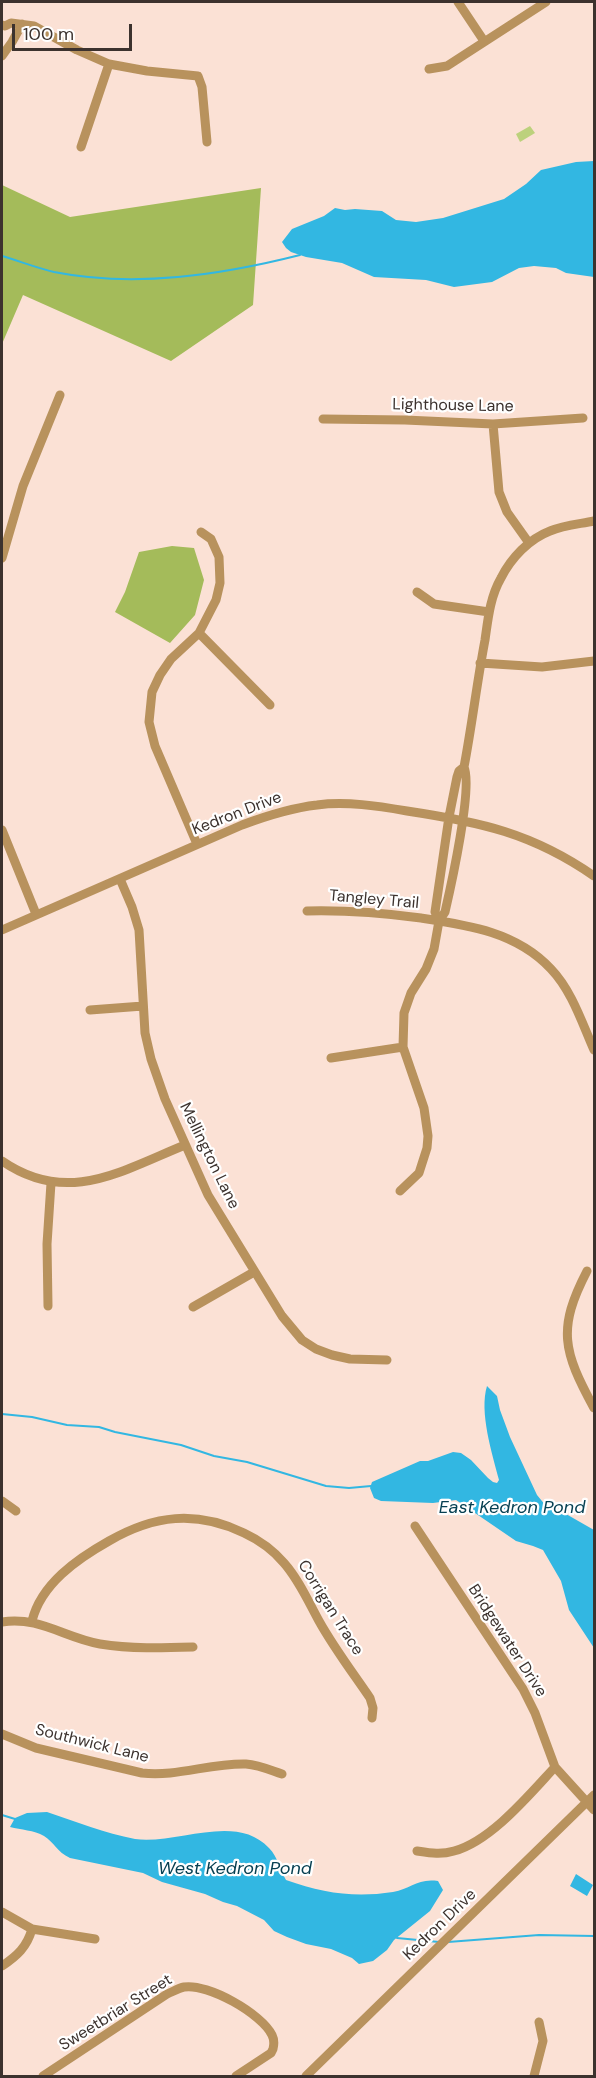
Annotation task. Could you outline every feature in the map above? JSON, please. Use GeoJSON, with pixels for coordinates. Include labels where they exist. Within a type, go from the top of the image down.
{"type":"FeatureCollection","features":[{"type":"Feature","properties":{"kind":"street"},"geometry":{"type":"LineString","coordinates":[[459,2],[484,41]]}},
{"type":"Feature","properties":{"kind":"street"},"geometry":{"type":"LineString","coordinates":[[429,69],[447,66],[546,2]]}},
{"type":"Feature","properties":{"kind":"street"},"geometry":{"type":"LineString","coordinates":[[2,16],[6,24],[34,26],[77,50],[109,64],[147,71],[198,76],[202,87],[207,142]]}},
{"type":"Feature","properties":{"kind":"street"},"geometry":{"type":"LineString","coordinates":[[2,56],[22,24]]}},
{"type":"Feature","properties":{"kind":"street"},"geometry":{"type":"LineString","coordinates":[[81,147],[109,64]]}},
{"type":"Feature","properties":{"kind":"street"},"geometry":{"type":"LineString","coordinates":[[2,558],[23,486],[60,395]]}},
{"type":"Feature","properties":{"kind":"street","name":"Lighthouse Lane"},"geometry":{"type":"LineString","coordinates":[[323,419],[493,424],[583,418]]}},
{"type":"Feature","properties":{"kind":"street"},"geometry":{"type":"LineString","coordinates":[[493,424],[499,492],[507,512],[529,543]]}},
{"type":"Feature","properties":{"kind":"street"},"geometry":{"type":"LineString","coordinates":[[400,1191],[419,1173],[428,1136],[424,1108],[403,1047],[404,1013],[411,993],[426,969],[434,949],[440,921],[445,912],[463,819],[467,776],[464,767],[489,612],[501,577],[509,564],[529,543],[548,531],[594,521]]}},
{"type":"Feature","properties":{"kind":"street"},"geometry":{"type":"LineString","coordinates":[[197,844],[155,746],[149,722],[152,692],[160,675],[178,652],[199,633],[216,600],[221,569],[216,547],[211,539],[201,532]]}},
{"type":"Feature","properties":{"kind":"street"},"geometry":{"type":"LineString","coordinates":[[417,592],[434,604],[489,612]]}},
{"type":"Feature","properties":{"kind":"street"},"geometry":{"type":"LineString","coordinates":[[199,633],[270,705]]}},
{"type":"Feature","properties":{"kind":"street"},"geometry":{"type":"LineString","coordinates":[[480,663],[542,667],[594,662]]}},
{"type":"Feature","properties":{"kind":"street"},"geometry":{"type":"LineString","coordinates":[[440,921],[435,912],[448,817],[457,777],[459,771],[464,767]]}},
{"type":"Feature","properties":{"kind":"street","name":"Kedron Drive"},"geometry":{"type":"LineString","coordinates":[[2,930],[259,818],[319,804],[372,806],[463,819],[534,841],[568,858],[594,876]]}},
{"type":"Feature","properties":{"kind":"street"},"geometry":{"type":"LineString","coordinates":[[2,830],[36,914]]}},
{"type":"Feature","properties":{"kind":"street","name":"Mellington Lane"},"geometry":{"type":"LineString","coordinates":[[120,879],[139,930],[145,1033],[157,1079],[201,1181],[254,1272],[282,1316],[302,1340],[332,1355],[350,1359],[387,1360]]}},
{"type":"Feature","properties":{"kind":"street","name":"Tangley Trail"},"geometry":{"type":"LineString","coordinates":[[307,911],[349,910],[440,921],[485,930],[505,937],[532,951],[552,970],[577,1011],[594,1050]]}},
{"type":"Feature","properties":{"kind":"street"},"geometry":{"type":"LineString","coordinates":[[90,1010],[143,1006]]}},
{"type":"Feature","properties":{"kind":"street"},"geometry":{"type":"LineString","coordinates":[[331,1058],[403,1047]]}},
{"type":"Feature","properties":{"kind":"street"},"geometry":{"type":"LineString","coordinates":[[2,1161],[34,1179],[51,1183],[82,1183],[108,1178],[185,1145]]}},
{"type":"Feature","properties":{"kind":"street"},"geometry":{"type":"LineString","coordinates":[[48,1306],[47,1233],[51,1183]]}},
{"type":"Feature","properties":{"kind":"street"},"geometry":{"type":"LineString","coordinates":[[587,1271],[570,1306],[567,1339],[575,1368],[594,1408]]}},
{"type":"Feature","properties":{"kind":"street"},"geometry":{"type":"LineString","coordinates":[[193,1307],[254,1272]]}},
{"type":"Feature","properties":{"kind":"street"},"geometry":{"type":"LineString","coordinates":[[2,1501],[16,1511]]}},
{"type":"Feature","properties":{"kind":"street","name":"Corrigan Trace"},"geometry":{"type":"LineString","coordinates":[[32,1621],[35,1606],[63,1573],[104,1544],[137,1526],[166,1519],[186,1518],[230,1526],[266,1546],[290,1570],[331,1640],[369,1698],[373,1708],[372,1718]]}},
{"type":"Feature","properties":{"kind":"street","name":"Bridgewater Drive"},"geometry":{"type":"LineString","coordinates":[[415,1526],[523,1689],[535,1713],[555,1767],[594,1810]]}},
{"type":"Feature","properties":{"kind":"street"},"geometry":{"type":"LineString","coordinates":[[2,1622],[32,1621],[99,1644],[143,1649],[193,1647]]}},
{"type":"Feature","properties":{"kind":"street","name":"Southwick Lane"},"geometry":{"type":"LineString","coordinates":[[2,1734],[36,1748],[142,1773],[158,1775],[245,1764],[282,1774]]}},
{"type":"Feature","properties":{"kind":"street"},"geometry":{"type":"LineString","coordinates":[[417,1851],[439,1854],[474,1843],[514,1810],[555,1767]]}},
{"type":"Feature","properties":{"kind":"street","name":"Kedron Drive"},"geometry":{"type":"LineString","coordinates":[[306,2076],[594,1795]]}},
{"type":"Feature","properties":{"kind":"street"},"geometry":{"type":"LineString","coordinates":[[2,1912],[32,1929],[95,1939]]}},
{"type":"Feature","properties":{"kind":"street"},"geometry":{"type":"LineString","coordinates":[[2,1966],[23,1948],[32,1929]]}},
{"type":"Feature","properties":{"kind":"street","name":"Sweetbriar Street"},"geometry":{"type":"LineString","coordinates":[[43,2076],[167,1994],[185,1987],[220,1993],[253,2016],[272,2036],[273,2049],[263,2059],[236,2076]]}},
{"type":"Feature","properties":{"kind":"street"},"geometry":{"type":"LineString","coordinates":[[534,2076],[543,2041],[539,2022]]}},
{"type":"Feature","properties":{"kind":"green space"},"geometry":{"type":"Polygon","coordinates":[[[530,126],[535,133],[520,142],[516,134],[530,126]]]}},
{"type":"Feature","properties":{"kind":"green space"},"geometry":{"type":"Polygon","coordinates":[[[2,185],[70,217],[261,188],[253,305],[171,361],[23,295],[2,344],[2,185]]]}},
{"type":"Feature","properties":{"kind":"green space"},"geometry":{"type":"Polygon","coordinates":[[[172,546],[194,548],[204,580],[195,615],[170,643],[115,612],[125,592],[139,552],[172,546]]]}},
{"type":"Feature","properties":{"kind":"water"},"geometry":{"type":"Polygon","coordinates":[[[594,161],[594,277],[566,273],[556,268],[534,266],[519,268],[492,282],[454,287],[426,280],[374,277],[342,263],[291,252],[282,242],[292,229],[324,216],[335,208],[382,211],[396,220],[416,222],[443,218],[504,199],[541,170],[576,162],[594,161]]]}},
{"type":"Feature","properties":{"kind":"water","name":"East Kedron Pond"},"geometry":{"type":"Polygon","coordinates":[[[487,1386],[497,1396],[510,1437],[537,1495],[546,1506],[559,1510],[594,1530],[594,1648],[569,1610],[561,1581],[543,1550],[516,1541],[456,1500],[433,1503],[381,1501],[374,1498],[370,1488],[372,1482],[420,1461],[428,1461],[453,1452],[461,1453],[471,1460],[488,1478],[497,1483],[499,1480],[485,1420],[487,1386]]]}},
{"type":"Feature","properties":{"kind":"water","name":"West Kedron Pond"},"geometry":{"type":"Polygon","coordinates":[[[47,1812],[135,1839],[151,1840],[205,1832],[240,1832],[255,1838],[269,1848],[275,1855],[286,1880],[326,1891],[379,1894],[399,1891],[419,1882],[431,1880],[438,1881],[443,1890],[430,1911],[394,1940],[387,1950],[373,1961],[359,1964],[352,1958],[331,1949],[306,1944],[274,1931],[264,1920],[237,1906],[162,1882],[143,1873],[70,1858],[44,1836],[10,1827],[15,1818],[27,1813],[47,1812]]]}},
{"type":"Feature","properties":{"kind":"water"},"geometry":{"type":"Polygon","coordinates":[[[576,1874],[593,1885],[587,1896],[570,1886],[576,1874]]]}},
{"type":"Feature","properties":{"kind":"waterway"},"geometry":{"type":"LineString","coordinates":[[2,256],[41,269],[85,277],[147,279],[209,273],[300,255]]}},
{"type":"Feature","properties":{"kind":"waterway"},"geometry":{"type":"LineString","coordinates":[[2,1414],[32,1417],[67,1425],[99,1427],[181,1445],[326,1486],[349,1488],[371,1486]]}},
{"type":"Feature","properties":{"kind":"waterway"},"geometry":{"type":"LineString","coordinates":[[2,1815],[15,1819]]}},
{"type":"Feature","properties":{"kind":"waterway"},"geometry":{"type":"LineString","coordinates":[[448,1942],[539,1935],[594,1936]]}},
{"type":"Feature","properties":{"kind":"waterway"},"geometry":{"type":"LineString","coordinates":[[397,1938],[439,1942]]}}]}
